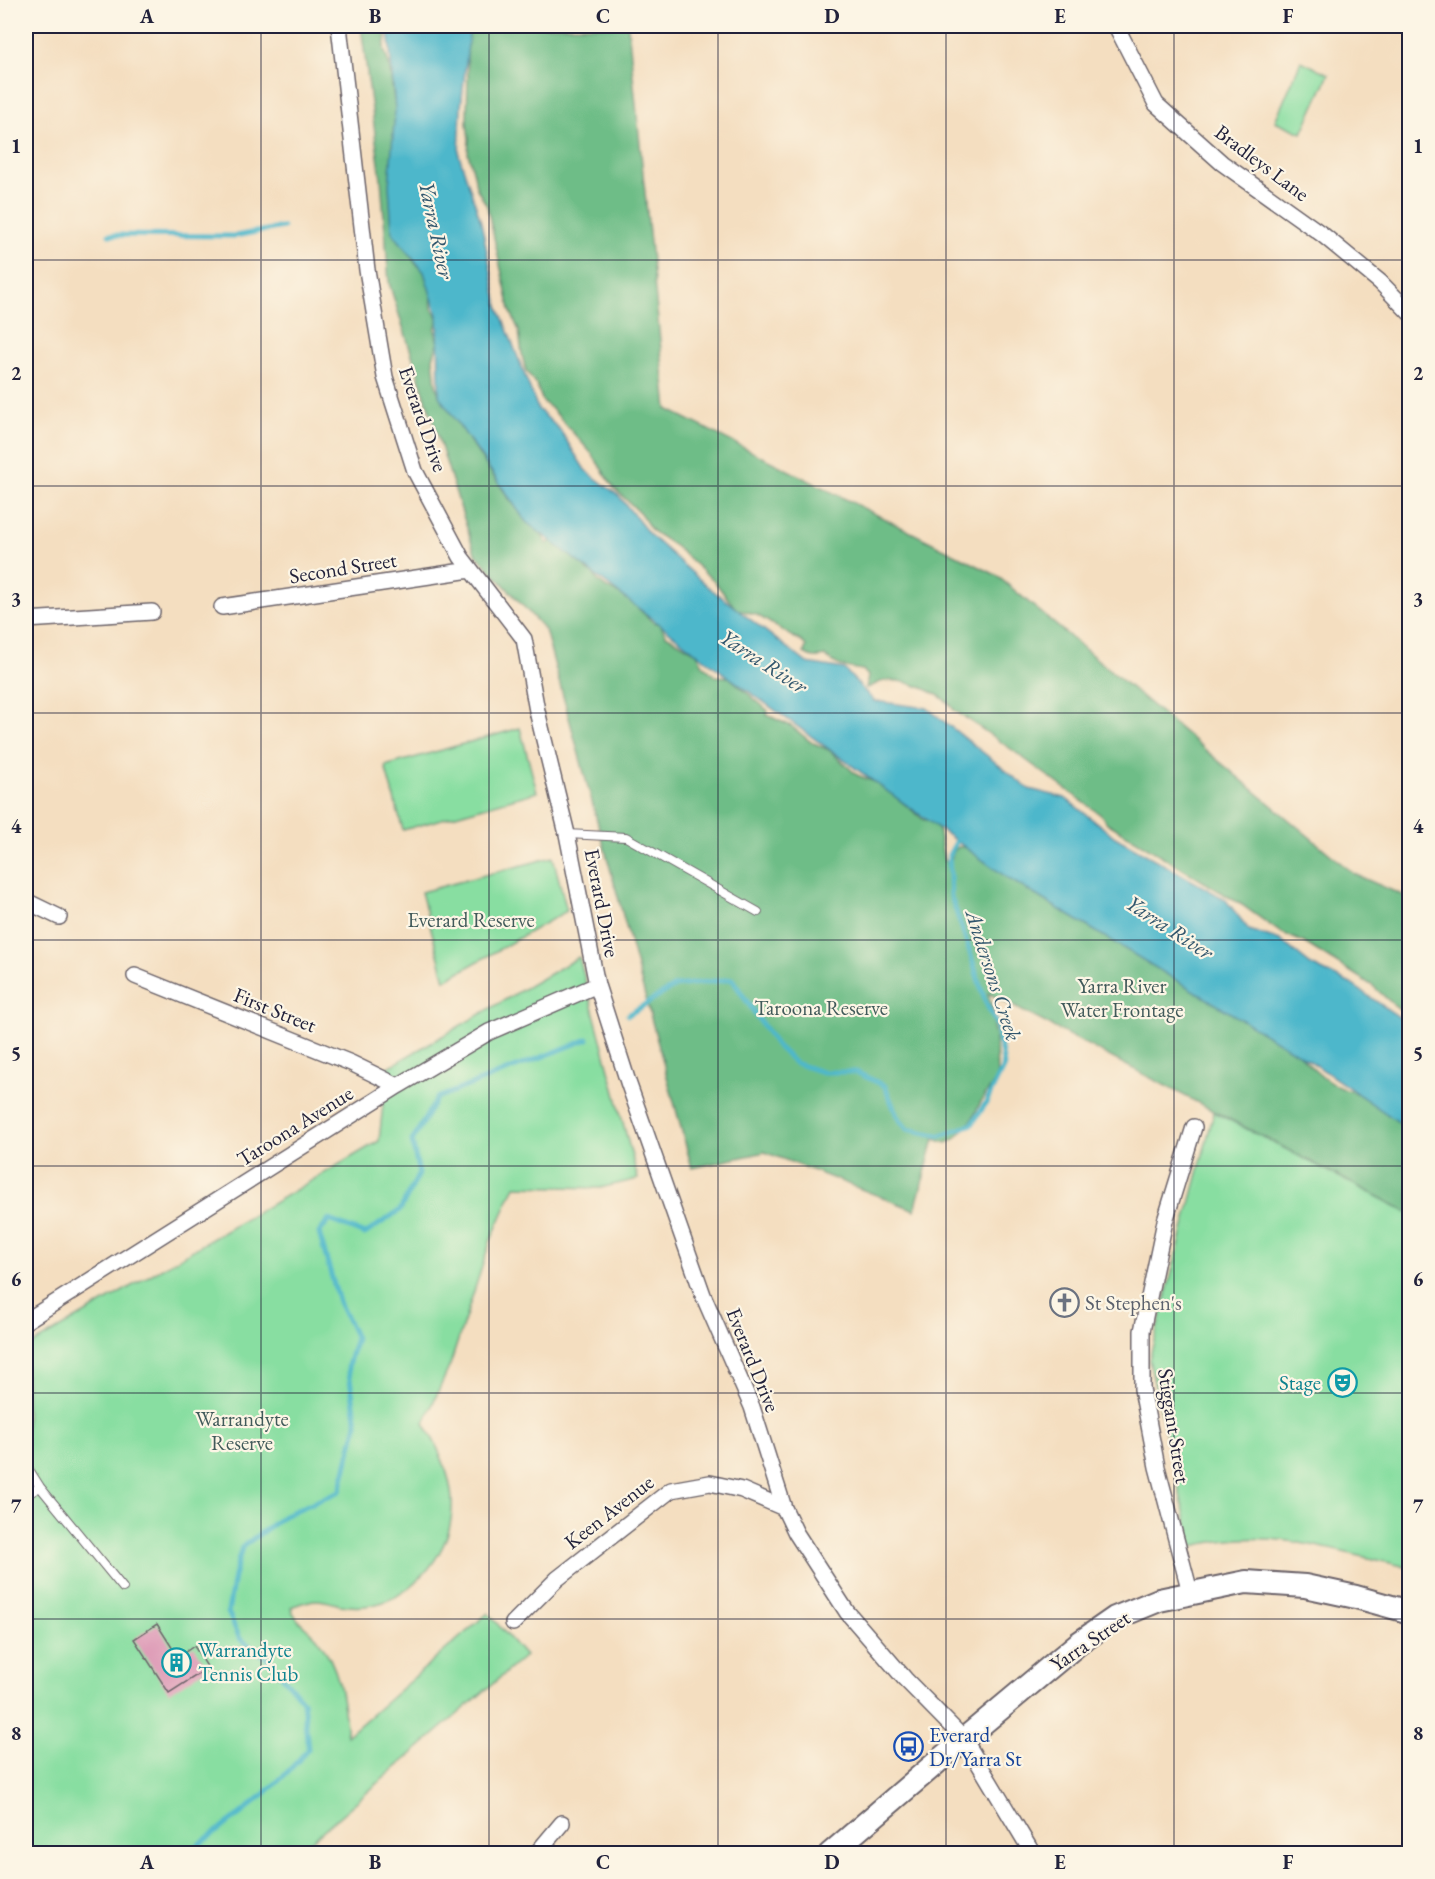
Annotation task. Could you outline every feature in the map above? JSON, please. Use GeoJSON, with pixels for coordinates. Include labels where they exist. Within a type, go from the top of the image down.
{"type":"FeatureCollection","features":[{"type":"Feature","properties":{"kind":"main road","name":"Yarra Street"},"geometry":{"type":"LineString","coordinates":[[830,1854],[1079,1643],[1115,1618],[1159,1600],[1246,1582],[1305,1586],[1410,1612]]}},
{"type":"Feature","properties":{"kind":"street","name":"Everard Drive"},"geometry":{"type":"LineString","coordinates":[[339,26],[367,270],[385,377],[415,471],[461,557],[524,639],[537,711],[567,834],[597,985],[628,1082],[703,1295],[752,1407],[784,1509],[796,1533],[847,1612],[905,1679],[964,1739],[1033,1854]]}},
{"type":"Feature","properties":{"kind":"street","name":"Bradleys Lane"},"geometry":{"type":"LineString","coordinates":[[1116,26],[1156,104],[1222,163],[1323,235],[1380,282],[1410,313]]}},
{"type":"Feature","properties":{"kind":"street","name":"Second Street"},"geometry":{"type":"LineString","coordinates":[[222,608],[470,570]]}},
{"type":"Feature","properties":{"kind":"street"},"geometry":{"type":"LineString","coordinates":[[26,620],[152,612]]}},
{"type":"Feature","properties":{"kind":"street"},"geometry":{"type":"LineString","coordinates":[[26,901],[59,917]]}},
{"type":"Feature","properties":{"kind":"street","name":"First Street"},"geometry":{"type":"LineString","coordinates":[[135,976],[351,1063],[398,1086]]}},
{"type":"Feature","properties":{"kind":"street","name":"Taroona Avenue"},"geometry":{"type":"LineString","coordinates":[[26,1320],[398,1086],[489,1032],[597,985]]}},
{"type":"Feature","properties":{"kind":"street","name":"Stiggant Street"},"geometry":{"type":"LineString","coordinates":[[1190,1592],[1155,1456],[1142,1389],[1142,1331],[1165,1221],[1194,1126]]}},
{"type":"Feature","properties":{"kind":"street","name":"Keen Avenue"},"geometry":{"type":"LineString","coordinates":[[513,1623],[557,1579],[671,1490],[710,1483],[742,1490],[784,1509]]}},
{"type":"Feature","properties":{"kind":"street"},"geometry":{"type":"LineString","coordinates":[[536,1854],[562,1822]]}},
{"type":"Feature","properties":{"kind":"lane"},"geometry":{"type":"LineString","coordinates":[[567,834],[626,837],[758,912]]}},
{"type":"Feature","properties":{"kind":"lane"},"geometry":{"type":"LineString","coordinates":[[26,1465],[40,1487],[123,1588]]}},
{"type":"Feature","properties":{"kind":"lane"},"geometry":{"type":"LineString","coordinates":[[26,1495],[40,1487]]}},
{"type":"Feature","properties":{"kind":"green space"},"geometry":{"type":"Polygon","coordinates":[[[361,26],[387,26],[384,49],[389,64],[394,100],[401,111],[400,241],[416,264],[424,270],[431,293],[432,308],[438,319],[435,330],[438,343],[433,358],[439,395],[465,419],[469,440],[510,500],[534,521],[547,544],[552,540],[586,564],[586,570],[593,573],[598,581],[626,597],[653,622],[660,624],[666,635],[697,653],[703,665],[715,676],[729,677],[768,711],[767,715],[791,726],[811,742],[829,750],[857,775],[880,784],[924,820],[931,819],[938,827],[944,861],[950,862],[958,847],[965,847],[1288,1043],[1315,1071],[1333,1084],[1354,1093],[1409,1106],[1409,1213],[988,993],[994,1014],[997,1079],[983,1098],[971,1121],[955,1139],[947,1143],[934,1139],[915,1210],[765,1152],[692,1168],[545,630],[475,553],[389,283],[381,179],[361,26]]]}},
{"type":"Feature","properties":{"kind":"green space"},"geometry":{"type":"Polygon","coordinates":[[[468,26],[628,26],[667,409],[996,575],[1354,874],[1409,898],[1409,1019],[1373,986],[1303,942],[1280,932],[1242,905],[1107,823],[1101,815],[954,710],[942,698],[923,688],[902,682],[884,681],[866,688],[868,676],[863,670],[838,665],[825,656],[814,657],[804,653],[806,646],[802,642],[757,615],[736,609],[714,581],[675,546],[652,531],[640,513],[614,488],[592,454],[543,402],[536,384],[526,371],[519,331],[510,310],[487,206],[476,187],[468,153],[468,71],[465,32],[468,26]]]}},
{"type":"Feature","properties":{"kind":"green space"},"geometry":{"type":"Polygon","coordinates":[[[1301,61],[1329,74],[1302,133],[1275,121],[1301,61]]]}},
{"type":"Feature","properties":{"kind":"green space"},"geometry":{"type":"Polygon","coordinates":[[[520,728],[537,792],[403,830],[385,766],[520,728]]]}},
{"type":"Feature","properties":{"kind":"green space","name":"Everard Reserve"},"geometry":{"type":"Polygon","coordinates":[[[553,857],[567,911],[445,980],[421,892],[553,857]]]}},
{"type":"Feature","properties":{"kind":"green space","name":"Warrandyte Reserve"},"geometry":{"type":"Polygon","coordinates":[[[579,957],[638,1179],[600,1188],[515,1186],[490,1242],[450,1365],[424,1423],[442,1460],[452,1496],[452,1514],[441,1550],[418,1580],[399,1595],[384,1602],[354,1606],[314,1600],[291,1607],[298,1620],[317,1638],[331,1661],[340,1685],[347,1736],[488,1613],[525,1656],[297,1853],[26,1853],[26,1348],[379,1141],[387,1068],[579,957]]]}},
{"type":"Feature","properties":{"kind":"green space"},"geometry":{"type":"Polygon","coordinates":[[[1214,1112],[1409,1213],[1409,1568],[1306,1544],[1270,1539],[1234,1539],[1192,1546],[1149,1360],[1214,1112]]]}},
{"type":"Feature","properties":{"kind":"water","name":"Yarra River"},"geometry":{"type":"Polygon","coordinates":[[[388,26],[470,26],[461,107],[459,155],[481,222],[498,306],[538,409],[560,430],[585,470],[619,496],[649,534],[707,586],[807,663],[844,669],[874,701],[927,708],[1029,789],[1065,798],[1115,837],[1225,899],[1249,930],[1280,940],[1311,965],[1351,984],[1409,1024],[1409,1128],[1310,1061],[1009,879],[715,667],[526,522],[439,396],[438,318],[424,272],[392,232],[389,185],[395,110],[388,26]]]}},
{"type":"Feature","properties":{"kind":"building","name":"Warrandyte Tennis Club"},"geometry":{"type":"Polygon","coordinates":[[[157,1624],[178,1657],[194,1646],[208,1668],[169,1693],[134,1639],[157,1624]]]}},
{"type":"Feature","properties":{"kind":"waterway"},"geometry":{"type":"LineString","coordinates":[[109,235],[235,236],[283,227]]}},
{"type":"Feature","properties":{"kind":"waterway","name":"Andersons Creek"},"geometry":{"type":"LineString","coordinates":[[628,1015],[675,986],[732,979],[776,1045],[795,1063],[822,1072],[856,1072],[885,1086],[897,1116],[907,1129],[941,1136],[972,1124],[986,1103],[1004,1066],[997,1026],[985,1001],[951,897],[949,855],[960,835]]}},
{"type":"Feature","properties":{"kind":"waterway","name":"Andersons Creek"},"geometry":{"type":"LineString","coordinates":[[184,1854],[218,1831],[266,1793],[308,1749],[303,1701],[267,1658],[240,1639],[228,1612],[242,1547],[285,1515],[340,1491],[357,1424],[348,1366],[356,1338],[339,1302],[319,1233],[329,1220],[365,1234],[400,1210],[419,1174],[412,1141],[437,1098],[588,1039]]}},
{"type":"Feature","properties":{"kind":"place","name":"St Stephen's"},"geometry":{"type":"Point","coordinates":[1064,1303]}},
{"type":"Feature","properties":{"kind":"place","name":"Stage"},"geometry":{"type":"Point","coordinates":[1342,1383]}},
{"type":"Feature","properties":{"kind":"place","name":"Warrandyte Tennis Club"},"geometry":{"type":"Point","coordinates":[177,1662]}},
{"type":"Feature","properties":{"kind":"place","name":"Everard Dr/Yarra St"},"geometry":{"type":"Point","coordinates":[908,1747]}},
{"type":"Feature","properties":{"kind":"park label","name":"Yarra River Water Frontage"},"geometry":{"type":"Point","coordinates":[1122,998]}},
{"type":"Feature","properties":{"kind":"park label","name":"Taroona Reserve"},"geometry":{"type":"Point","coordinates":[821,1008]}}]}
